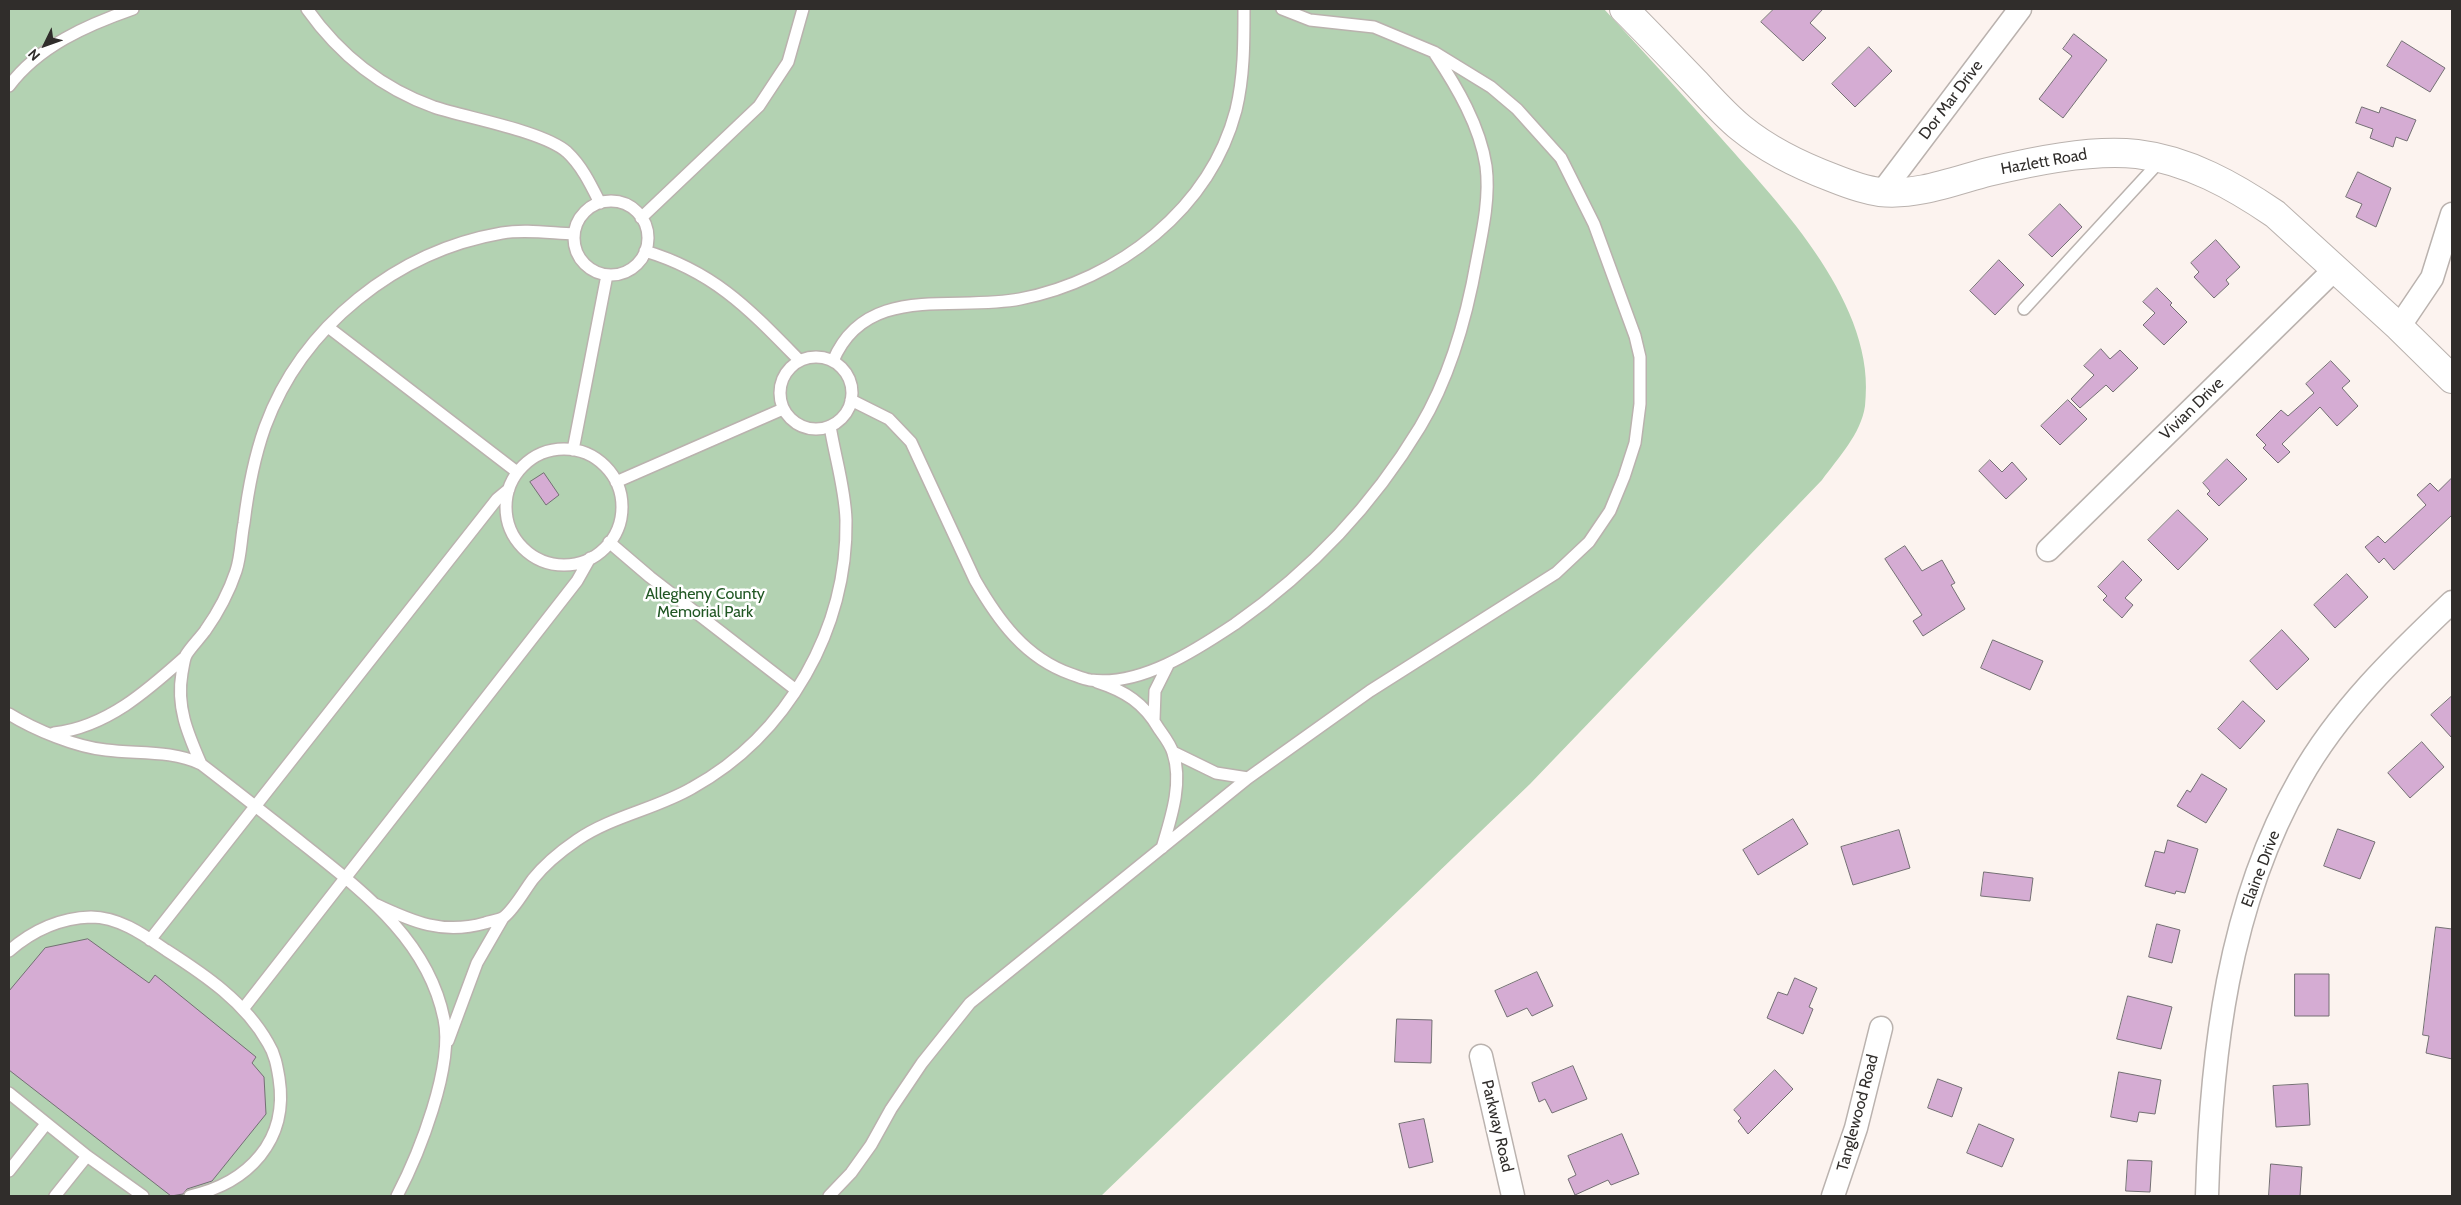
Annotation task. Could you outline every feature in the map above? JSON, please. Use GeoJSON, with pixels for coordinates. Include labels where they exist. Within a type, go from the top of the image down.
{"type":"FeatureCollection","features":[{"type":"Feature","properties":{"kind":"street","name":"Hazlett Road"},"geometry":{"type":"LineString","coordinates":[[1624,9],[1715,104],[1747,132],[1766,146],[1815,172],[1864,188],[1882,192],[1929,188],[2002,169],[2079,155],[2105,153],[2138,154],[2190,167],[2253,199],[2275,214],[2399,327],[2452,380]]}},
{"type":"Feature","properties":{"kind":"street","name":"Dor Mar Drive"},"geometry":{"type":"LineString","coordinates":[[1882,192],[2020,9]]}},
{"type":"Feature","properties":{"kind":"street"},"geometry":{"type":"LineString","coordinates":[[2399,327],[2432,278],[2452,214]]}},
{"type":"Feature","properties":{"kind":"street","name":"Vivian Drive"},"geometry":{"type":"LineString","coordinates":[[2048,550],[2336,268]]}},
{"type":"Feature","properties":{"kind":"street","name":"Elaine Drive"},"geometry":{"type":"LineString","coordinates":[[2207,1196],[2209,1131],[2218,1043],[2242,921],[2260,865],[2300,779],[2327,738],[2373,680],[2452,602]]}},
{"type":"Feature","properties":{"kind":"street","name":"Tanglewood Road"},"geometry":{"type":"LineString","coordinates":[[1832,1196],[1856,1128],[1881,1028]]}},
{"type":"Feature","properties":{"kind":"street","name":"Parkway Road"},"geometry":{"type":"LineString","coordinates":[[1481,1056],[1513,1196]]}},
{"type":"Feature","properties":{"kind":"lane"},"geometry":{"type":"LineString","coordinates":[[9,86],[26,68],[59,42],[94,23],[133,9]]}},
{"type":"Feature","properties":{"kind":"lane"},"geometry":{"type":"LineString","coordinates":[[307,9],[348,57],[381,81],[434,106],[555,144],[577,163],[600,203]]}},
{"type":"Feature","properties":{"kind":"lane"},"geometry":{"type":"LineString","coordinates":[[641,218],[759,106],[788,62],[803,9]]}},
{"type":"Feature","properties":{"kind":"lane"},"geometry":{"type":"LineString","coordinates":[[833,360],[841,342],[868,318],[884,310],[926,304],[983,304],[1046,293],[1104,269],[1138,248],[1162,230],[1188,202],[1210,172],[1225,143],[1236,110],[1242,76],[1244,9]]}},
{"type":"Feature","properties":{"kind":"lane"},"geometry":{"type":"LineString","coordinates":[[829,1196],[851,1173],[871,1145],[891,1109],[922,1063],[970,1003],[1248,778],[1370,691],[1556,573],[1589,542],[1610,511],[1624,477],[1635,443],[1641,382],[1635,336],[1594,224],[1576,184],[1561,158],[1517,109],[1491,87],[1434,52],[1374,27],[1310,20],[1282,9]]}},
{"type":"Feature","properties":{"kind":"lane"},"geometry":{"type":"LineString","coordinates":[[1090,680],[1125,678],[1168,665],[1212,639],[1251,612],[1340,535],[1363,508],[1421,426],[1442,381],[1460,333],[1473,282],[1484,225],[1487,190],[1486,166],[1480,140],[1452,80],[1434,52]]}},
{"type":"Feature","properties":{"kind":"lane"},"geometry":{"type":"LineString","coordinates":[[2024,309],[2162,159]]}},
{"type":"Feature","properties":{"kind":"lane"},"geometry":{"type":"LineString","coordinates":[[617,202],[630,206],[641,218],[647,234],[646,251],[634,268],[622,274],[607,275],[596,272],[584,264],[576,250],[574,234],[579,218],[586,210],[600,203],[617,202]]}},
{"type":"Feature","properties":{"kind":"lane"},"geometry":{"type":"LineString","coordinates":[[47,734],[74,731],[95,722],[152,687],[186,656],[206,630],[225,598],[236,570],[256,457],[278,396],[299,362],[351,303],[384,279],[434,253],[464,242],[503,233],[526,231],[574,234]]}},
{"type":"Feature","properties":{"kind":"lane"},"geometry":{"type":"LineString","coordinates":[[646,251],[676,260],[727,292],[750,310],[799,360]]}},
{"type":"Feature","properties":{"kind":"lane"},"geometry":{"type":"LineString","coordinates":[[573,450],[607,275]]}},
{"type":"Feature","properties":{"kind":"lane"},"geometry":{"type":"LineString","coordinates":[[328,327],[517,472]]}},
{"type":"Feature","properties":{"kind":"lane"},"geometry":{"type":"LineString","coordinates":[[820,356],[833,360],[848,376],[852,385],[851,400],[846,413],[830,426],[817,429],[802,426],[792,420],[783,409],[780,401],[780,384],[787,370],[799,360],[820,356]]}},
{"type":"Feature","properties":{"kind":"lane"},"geometry":{"type":"LineString","coordinates":[[851,400],[889,419],[911,442],[974,580],[1000,621],[1036,656],[1060,670],[1130,696],[1145,708],[1173,752],[1176,792],[1172,815],[1162,848]]}},
{"type":"Feature","properties":{"kind":"lane"},"geometry":{"type":"LineString","coordinates":[[616,482],[783,409]]}},
{"type":"Feature","properties":{"kind":"lane"},"geometry":{"type":"LineString","coordinates":[[397,1196],[423,1135],[438,1089],[446,1048],[477,963],[503,918],[534,877],[556,854],[603,825],[666,801],[693,788],[719,771],[749,748],[774,722],[813,664],[827,629],[841,582],[846,549],[846,517],[843,486],[830,426]]}},
{"type":"Feature","properties":{"kind":"lane"},"geometry":{"type":"LineString","coordinates":[[573,450],[596,459],[605,466],[616,482],[621,496],[622,510],[618,527],[609,542],[590,558],[579,563],[561,564],[541,560],[528,552],[516,539],[509,526],[506,508],[509,489],[517,472],[531,459],[546,452],[573,450]]}},
{"type":"Feature","properties":{"kind":"lane"},"geometry":{"type":"LineString","coordinates":[[150,940],[257,807],[497,499],[509,489]]}},
{"type":"Feature","properties":{"kind":"lane"},"geometry":{"type":"LineString","coordinates":[[609,542],[650,578],[796,690]]}},
{"type":"Feature","properties":{"kind":"lane"},"geometry":{"type":"LineString","coordinates":[[243,1009],[577,581],[590,558]]}},
{"type":"Feature","properties":{"kind":"lane"},"geometry":{"type":"LineString","coordinates":[[186,656],[181,681],[180,708],[188,735],[201,764]]}},
{"type":"Feature","properties":{"kind":"lane"},"geometry":{"type":"LineString","coordinates":[[1154,721],[1155,691],[1168,665]]}},
{"type":"Feature","properties":{"kind":"lane"},"geometry":{"type":"LineString","coordinates":[[9,714],[47,734],[104,750],[190,758],[201,764],[346,878],[404,934],[420,956],[435,989],[444,1020],[446,1048]]}},
{"type":"Feature","properties":{"kind":"lane"},"geometry":{"type":"LineString","coordinates":[[1173,752],[1216,772],[1248,778]]}},
{"type":"Feature","properties":{"kind":"lane"},"geometry":{"type":"LineString","coordinates":[[375,904],[408,920],[427,926],[450,928],[478,925],[503,918]]}},
{"type":"Feature","properties":{"kind":"lane"},"geometry":{"type":"LineString","coordinates":[[9,951],[24,938],[47,926],[92,917],[117,922],[194,967],[243,1009],[269,1043],[277,1061],[282,1106],[278,1124],[271,1141],[253,1164],[240,1175],[211,1191],[190,1196]]}},
{"type":"Feature","properties":{"kind":"lane"},"geometry":{"type":"LineString","coordinates":[[9,1092],[87,1156],[143,1196]]}},
{"type":"Feature","properties":{"kind":"lane"},"geometry":{"type":"LineString","coordinates":[[9,1171],[46,1124]]}},
{"type":"Feature","properties":{"kind":"lane"},"geometry":{"type":"LineString","coordinates":[[55,1196],[87,1156]]}},
{"type":"Feature","properties":{"kind":"green space","name":"Allegheny County Memorial Park"},"geometry":{"type":"Polygon","coordinates":[[[9,9],[1604,9],[1771,194],[1820,260],[1841,295],[1856,332],[1865,369],[1865,406],[1863,416],[1854,436],[1822,480],[1530,784],[1101,1196],[9,1196],[9,9]]]}},
{"type":"Feature","properties":{"kind":"building"},"geometry":{"type":"Polygon","coordinates":[[[1774,9],[1823,9],[1810,23],[1826,38],[1803,61],[1761,22],[1774,9]]]}},
{"type":"Feature","properties":{"kind":"building"},"geometry":{"type":"Polygon","coordinates":[[[2074,34],[2107,60],[2063,118],[2039,99],[2072,56],[2063,49],[2074,34]]]}},
{"type":"Feature","properties":{"kind":"building"},"geometry":{"type":"Polygon","coordinates":[[[2402,41],[2445,68],[2430,92],[2387,66],[2402,41]]]}},
{"type":"Feature","properties":{"kind":"building"},"geometry":{"type":"Polygon","coordinates":[[[1869,47],[1892,71],[1855,107],[1832,84],[1869,47]]]}},
{"type":"Feature","properties":{"kind":"building"},"geometry":{"type":"Polygon","coordinates":[[[2362,107],[2379,113],[2381,107],[2416,120],[2407,141],[2396,137],[2393,147],[2370,138],[2373,129],[2356,123],[2362,107]]]}},
{"type":"Feature","properties":{"kind":"building"},"geometry":{"type":"Polygon","coordinates":[[[2358,172],[2391,188],[2376,227],[2356,217],[2362,204],[2346,197],[2358,172]]]}},
{"type":"Feature","properties":{"kind":"building"},"geometry":{"type":"Polygon","coordinates":[[[2060,204],[2082,227],[2052,257],[2029,235],[2060,204]]]}},
{"type":"Feature","properties":{"kind":"building"},"geometry":{"type":"Polygon","coordinates":[[[2216,240],[2240,267],[2226,280],[2229,284],[2214,298],[2194,277],[2199,272],[2191,263],[2216,240]]]}},
{"type":"Feature","properties":{"kind":"building"},"geometry":{"type":"Polygon","coordinates":[[[1999,260],[2024,285],[1995,315],[1970,291],[1999,260]]]}},
{"type":"Feature","properties":{"kind":"building"},"geometry":{"type":"Polygon","coordinates":[[[2157,288],[2187,322],[2164,345],[2143,325],[2155,313],[2143,302],[2157,288]]]}},
{"type":"Feature","properties":{"kind":"building"},"geometry":{"type":"Polygon","coordinates":[[[2101,349],[2110,359],[2120,350],[2138,368],[2113,392],[2106,385],[2080,408],[2071,399],[2094,375],[2084,366],[2101,349]]]}},
{"type":"Feature","properties":{"kind":"building"},"geometry":{"type":"Polygon","coordinates":[[[2331,361],[2350,381],[2342,388],[2358,406],[2337,426],[2320,407],[2282,444],[2290,452],[2278,463],[2263,448],[2266,445],[2256,435],[2281,410],[2288,416],[2314,393],[2306,384],[2331,361]]]}},
{"type":"Feature","properties":{"kind":"building"},"geometry":{"type":"Polygon","coordinates":[[[2068,400],[2087,419],[2060,445],[2041,426],[2068,400]]]}},
{"type":"Feature","properties":{"kind":"building"},"geometry":{"type":"Polygon","coordinates":[[[2227,459],[2247,479],[2219,506],[2207,494],[2210,491],[2203,483],[2227,459]]]}},
{"type":"Feature","properties":{"kind":"building"},"geometry":{"type":"Polygon","coordinates":[[[1990,460],[2002,472],[2012,462],[2027,479],[2006,499],[1979,471],[1990,460]]]}},
{"type":"Feature","properties":{"kind":"building"},"geometry":{"type":"Polygon","coordinates":[[[544,473],[559,495],[546,505],[530,482],[544,473]]]}},
{"type":"Feature","properties":{"kind":"building"},"geometry":{"type":"Polygon","coordinates":[[[2452,478],[2452,515],[2394,570],[2384,558],[2379,563],[2365,547],[2378,536],[2385,543],[2426,505],[2417,495],[2430,483],[2438,491],[2452,478]]]}},
{"type":"Feature","properties":{"kind":"building"},"geometry":{"type":"Polygon","coordinates":[[[2178,510],[2208,539],[2178,570],[2148,540],[2178,510]]]}},
{"type":"Feature","properties":{"kind":"building"},"geometry":{"type":"Polygon","coordinates":[[[1905,546],[1922,571],[1942,560],[1955,583],[1951,585],[1965,609],[1923,636],[1913,621],[1922,615],[1885,559],[1905,546]]]}},
{"type":"Feature","properties":{"kind":"building"},"geometry":{"type":"Polygon","coordinates":[[[2123,561],[2142,580],[2125,598],[2133,605],[2122,618],[2103,600],[2107,596],[2098,587],[2123,561]]]}},
{"type":"Feature","properties":{"kind":"building"},"geometry":{"type":"Polygon","coordinates":[[[2347,574],[2368,597],[2335,628],[2314,605],[2347,574]]]}},
{"type":"Feature","properties":{"kind":"building"},"geometry":{"type":"Polygon","coordinates":[[[2282,630],[2309,659],[2277,690],[2250,661],[2282,630]]]}},
{"type":"Feature","properties":{"kind":"building"},"geometry":{"type":"Polygon","coordinates":[[[1993,640],[2043,661],[2030,690],[1981,668],[1993,640]]]}},
{"type":"Feature","properties":{"kind":"building"},"geometry":{"type":"Polygon","coordinates":[[[2452,696],[2452,738],[2431,715],[2452,696]]]}},
{"type":"Feature","properties":{"kind":"building"},"geometry":{"type":"Polygon","coordinates":[[[2243,701],[2265,721],[2240,749],[2218,729],[2243,701]]]}},
{"type":"Feature","properties":{"kind":"building"},"geometry":{"type":"Polygon","coordinates":[[[2422,742],[2444,767],[2410,798],[2388,773],[2422,742]]]}},
{"type":"Feature","properties":{"kind":"building"},"geometry":{"type":"Polygon","coordinates":[[[2202,774],[2227,789],[2206,823],[2177,806],[2187,790],[2190,792],[2202,774]]]}},
{"type":"Feature","properties":{"kind":"building"},"geometry":{"type":"Polygon","coordinates":[[[1793,819],[1808,844],[1758,875],[1743,850],[1793,819]]]}},
{"type":"Feature","properties":{"kind":"building"},"geometry":{"type":"Polygon","coordinates":[[[2338,829],[2375,842],[2360,879],[2324,866],[2338,829]]]}},
{"type":"Feature","properties":{"kind":"building"},"geometry":{"type":"Polygon","coordinates":[[[1899,830],[1910,868],[1853,885],[1841,847],[1899,830]]]}},
{"type":"Feature","properties":{"kind":"building"},"geometry":{"type":"Polygon","coordinates":[[[2168,840],[2198,849],[2185,893],[2176,891],[2175,894],[2145,886],[2155,851],[2164,853],[2168,840]]]}},
{"type":"Feature","properties":{"kind":"building"},"geometry":{"type":"Polygon","coordinates":[[[1984,872],[2033,878],[2030,901],[1981,896],[1984,872]]]}},
{"type":"Feature","properties":{"kind":"building"},"geometry":{"type":"Polygon","coordinates":[[[2157,924],[2180,930],[2172,963],[2149,957],[2157,924]]]}},
{"type":"Feature","properties":{"kind":"building"},"geometry":{"type":"Polygon","coordinates":[[[2436,927],[2452,929],[2452,1059],[2426,1053],[2429,1036],[2423,1035],[2436,927]]]}},
{"type":"Feature","properties":{"kind":"building"},"geometry":{"type":"Polygon","coordinates":[[[88,939],[149,983],[155,975],[256,1057],[252,1063],[264,1077],[266,1114],[212,1181],[187,1189],[183,1194],[171,1196],[9,1070],[9,991],[45,948],[88,939]]]}},
{"type":"Feature","properties":{"kind":"building"},"geometry":{"type":"Polygon","coordinates":[[[1537,972],[1553,1006],[1532,1016],[1527,1008],[1507,1017],[1495,991],[1537,972]]]}},
{"type":"Feature","properties":{"kind":"building"},"geometry":{"type":"Polygon","coordinates":[[[2295,974],[2329,974],[2329,1016],[2295,1016],[2295,974]]]}},
{"type":"Feature","properties":{"kind":"building"},"geometry":{"type":"Polygon","coordinates":[[[1795,978],[1817,988],[1809,1007],[1813,1009],[1803,1034],[1767,1018],[1778,992],[1787,995],[1795,978]]]}},
{"type":"Feature","properties":{"kind":"building"},"geometry":{"type":"Polygon","coordinates":[[[2128,996],[2172,1007],[2161,1049],[2117,1039],[2128,996]]]}},
{"type":"Feature","properties":{"kind":"building"},"geometry":{"type":"Polygon","coordinates":[[[1397,1019],[1432,1020],[1431,1063],[1395,1062],[1397,1019]]]}},
{"type":"Feature","properties":{"kind":"building"},"geometry":{"type":"Polygon","coordinates":[[[1573,1066],[1587,1099],[1552,1113],[1545,1099],[1539,1102],[1532,1083],[1573,1066]]]}},
{"type":"Feature","properties":{"kind":"building"},"geometry":{"type":"Polygon","coordinates":[[[1775,1070],[1793,1089],[1748,1134],[1738,1121],[1741,1118],[1734,1110],[1775,1070]]]}},
{"type":"Feature","properties":{"kind":"building"},"geometry":{"type":"Polygon","coordinates":[[[2119,1072],[2161,1080],[2155,1114],[2139,1112],[2137,1122],[2111,1117],[2119,1072]]]}},
{"type":"Feature","properties":{"kind":"building"},"geometry":{"type":"Polygon","coordinates":[[[1938,1079],[1962,1088],[1952,1117],[1928,1108],[1938,1079]]]}},
{"type":"Feature","properties":{"kind":"building"},"geometry":{"type":"Polygon","coordinates":[[[2308,1084],[2310,1125],[2276,1127],[2273,1086],[2308,1084]]]}},
{"type":"Feature","properties":{"kind":"building"},"geometry":{"type":"Polygon","coordinates":[[[1424,1119],[1433,1162],[1409,1168],[1399,1124],[1424,1119]]]}},
{"type":"Feature","properties":{"kind":"building"},"geometry":{"type":"Polygon","coordinates":[[[1979,1124],[2014,1139],[2002,1167],[1967,1153],[1979,1124]]]}},
{"type":"Feature","properties":{"kind":"building"},"geometry":{"type":"Polygon","coordinates":[[[1622,1134],[1639,1174],[1611,1185],[1608,1180],[1575,1195],[1568,1179],[1576,1175],[1568,1156],[1622,1134]]]}},
{"type":"Feature","properties":{"kind":"building"},"geometry":{"type":"Polygon","coordinates":[[[2128,1160],[2152,1161],[2150,1192],[2126,1191],[2128,1160]]]}},
{"type":"Feature","properties":{"kind":"building"},"geometry":{"type":"Polygon","coordinates":[[[2271,1164],[2302,1167],[2300,1196],[2269,1196],[2271,1164]]]}}]}
